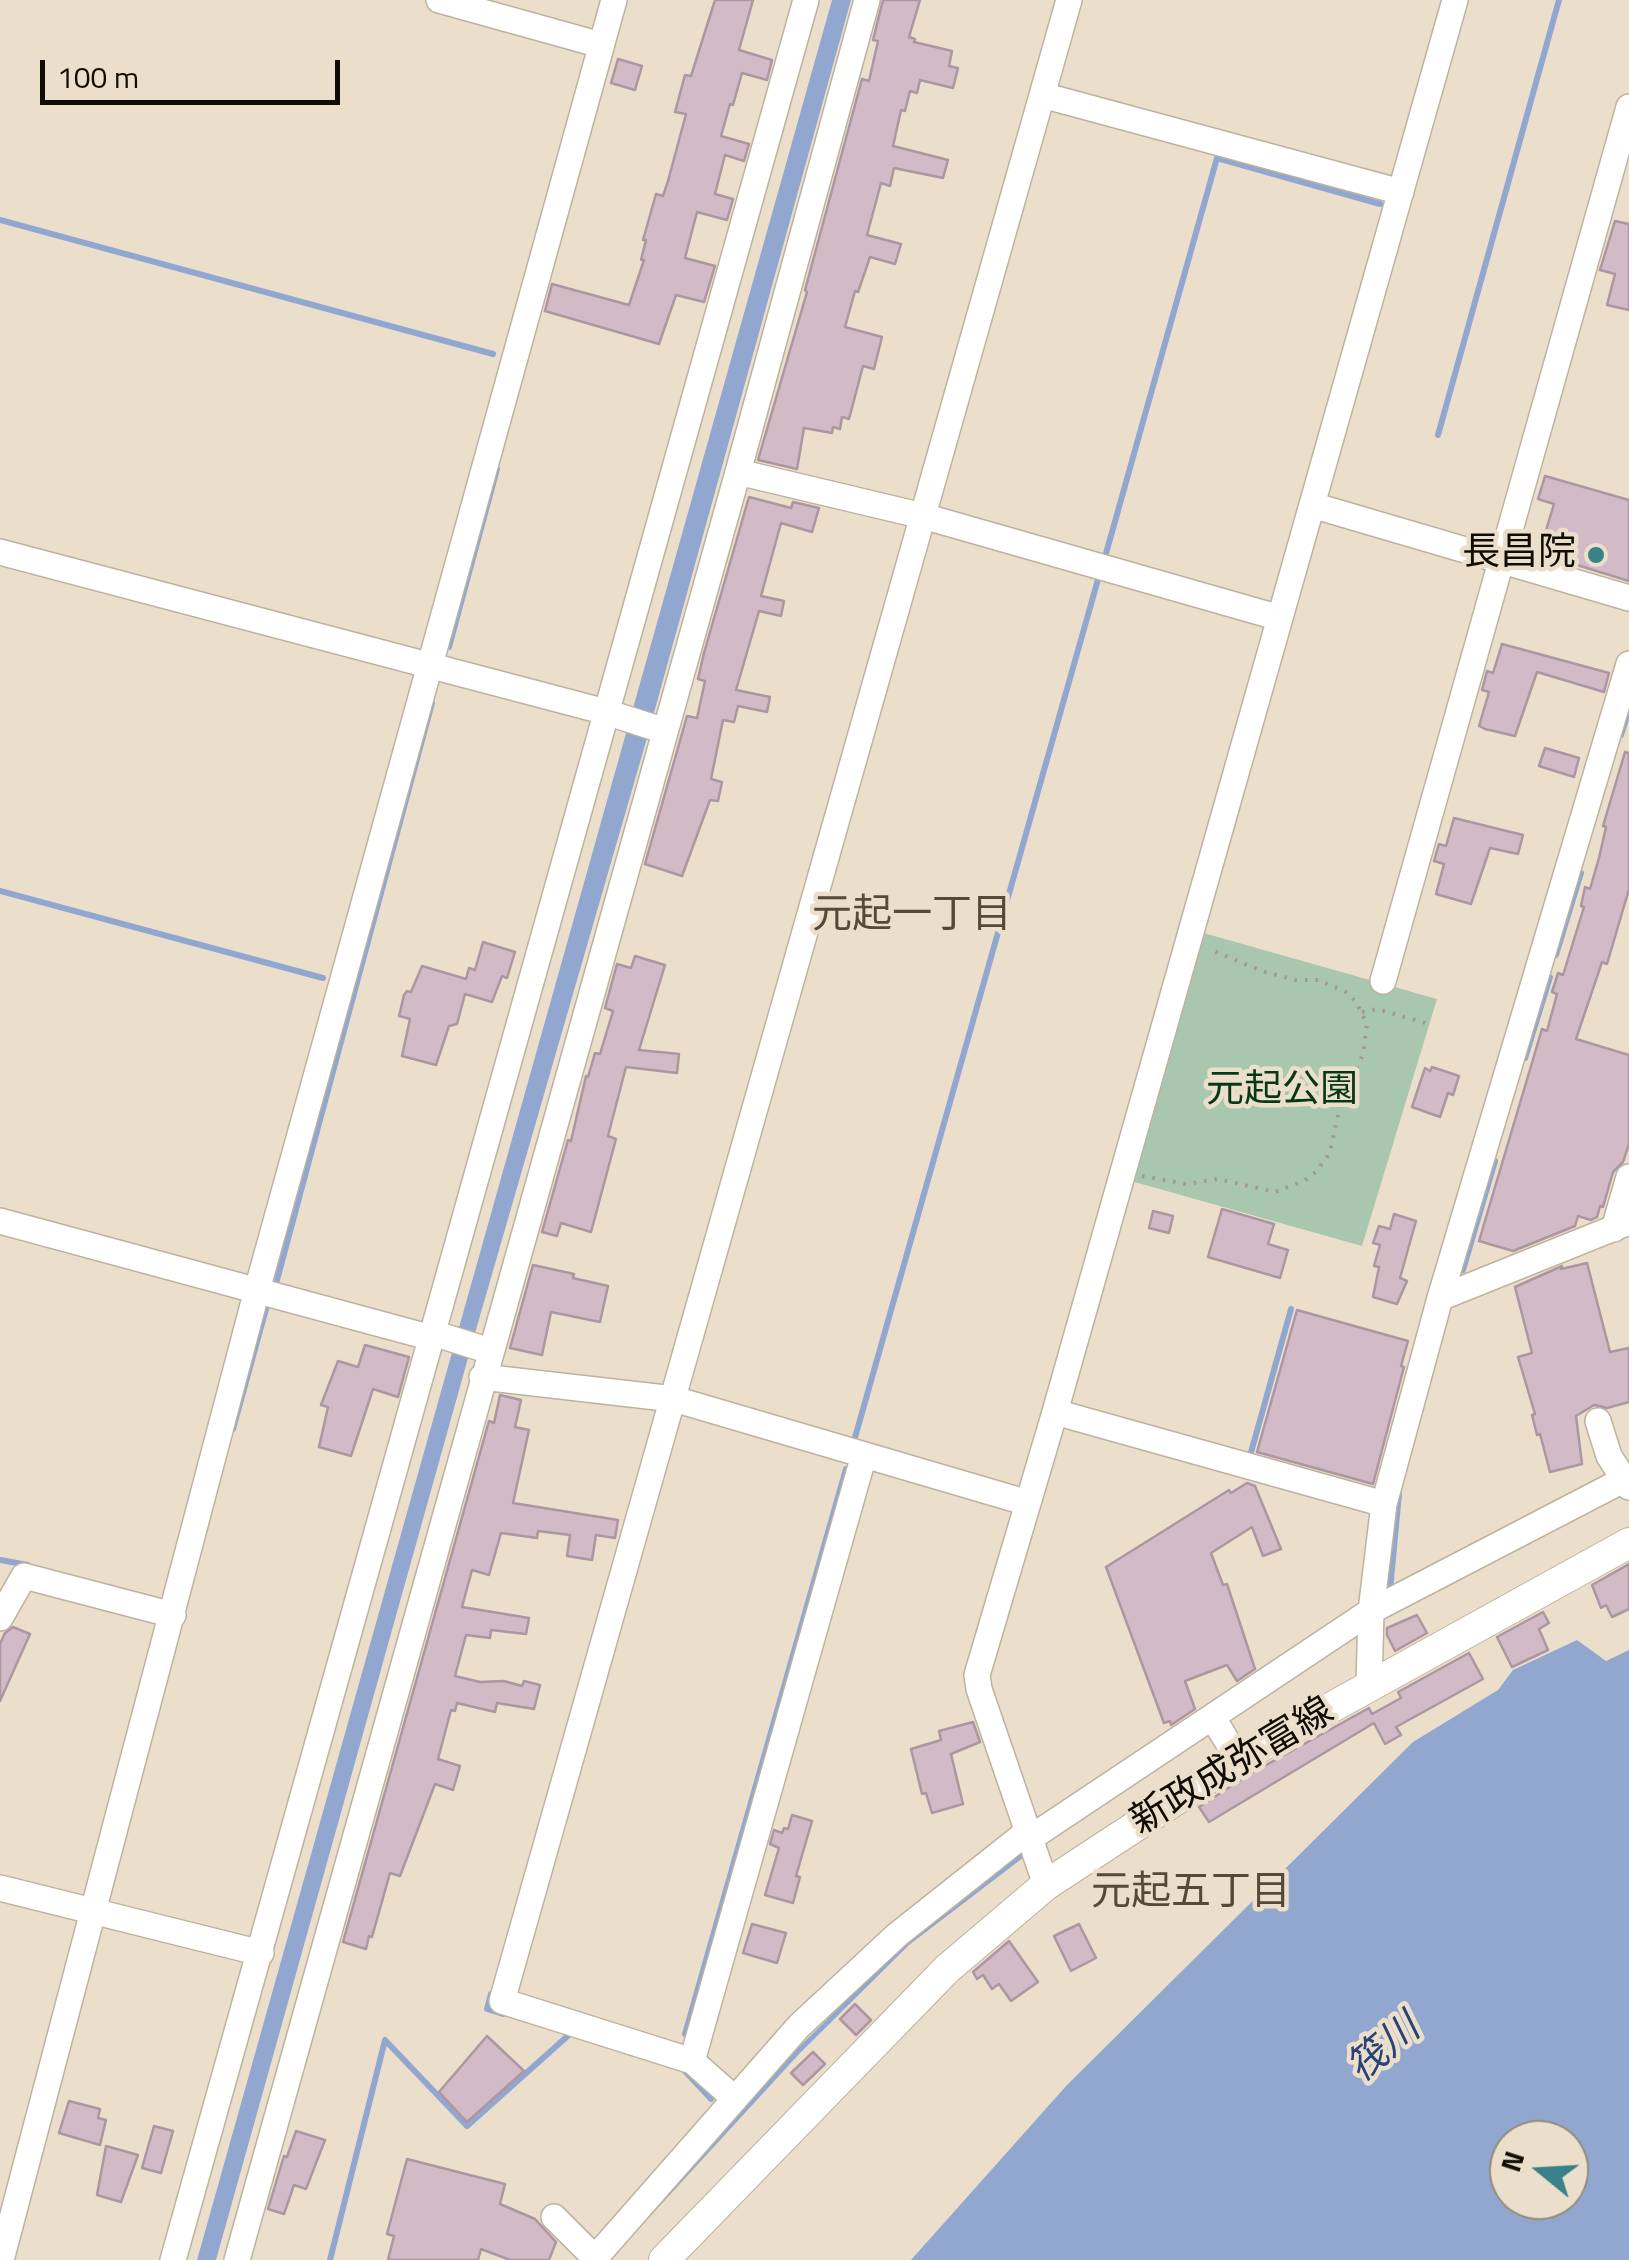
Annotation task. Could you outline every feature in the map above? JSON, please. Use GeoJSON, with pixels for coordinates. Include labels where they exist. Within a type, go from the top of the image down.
{"type":"FeatureCollection","features":[{"type":"Feature","properties":{"kind":"main road","name":"新政成弥富線"},"geometry":{"type":"LineString","coordinates":[[664,2260],[947,1969],[1046,1885],[1238,1760],[1629,1543]]}},
{"type":"Feature","properties":{"kind":"street"},"geometry":{"type":"LineString","coordinates":[[439,0],[602,45]]}},
{"type":"Feature","properties":{"kind":"street"},"geometry":{"type":"LineString","coordinates":[[1,2260],[257,1290],[614,0]]}},
{"type":"Feature","properties":{"kind":"street"},"geometry":{"type":"LineString","coordinates":[[174,2260],[612,714],[806,0]]}},
{"type":"Feature","properties":{"kind":"street"},"geometry":{"type":"LineString","coordinates":[[236,2260],[482,1377],[485,1350],[660,729],[738,472],[867,0]]}},
{"type":"Feature","properties":{"kind":"street"},"geometry":{"type":"LineString","coordinates":[[735,2100],[692,2061],[502,2001],[1069,0]]}},
{"type":"Feature","properties":{"kind":"street"},"geometry":{"type":"LineString","coordinates":[[1046,1885],[977,1675],[1454,0]]}},
{"type":"Feature","properties":{"kind":"street"},"geometry":{"type":"LineString","coordinates":[[1042,95],[1400,192]]}},
{"type":"Feature","properties":{"kind":"street"},"geometry":{"type":"LineString","coordinates":[[1383,981],[1629,107]]}},
{"type":"Feature","properties":{"kind":"street"},"geometry":{"type":"LineString","coordinates":[[738,472],[923,516],[1280,618]]}},
{"type":"Feature","properties":{"kind":"street"},"geometry":{"type":"LineString","coordinates":[[1312,505],[1629,598]]}},
{"type":"Feature","properties":{"kind":"street"},"geometry":{"type":"LineString","coordinates":[[0,552],[660,729]]}},
{"type":"Feature","properties":{"kind":"street"},"geometry":{"type":"LineString","coordinates":[[1369,1687],[1371,1611],[1384,1504],[1440,1298],[1629,664]]}},
{"type":"Feature","properties":{"kind":"street"},"geometry":{"type":"LineString","coordinates":[[1440,1298],[1621,1226],[1629,1177]]}},
{"type":"Feature","properties":{"kind":"street"},"geometry":{"type":"LineString","coordinates":[[0,1222],[485,1350]]}},
{"type":"Feature","properties":{"kind":"street"},"geometry":{"type":"LineString","coordinates":[[482,1377],[674,1399],[1028,1502]]}},
{"type":"Feature","properties":{"kind":"street"},"geometry":{"type":"LineString","coordinates":[[1055,1412],[1384,1504]]}},
{"type":"Feature","properties":{"kind":"street"},"geometry":{"type":"LineString","coordinates":[[554,2217],[596,2259],[799,2026],[897,1935],[1028,1836],[1371,1611],[1627,1481],[1609,1456],[1598,1421]]}},
{"type":"Feature","properties":{"kind":"street"},"geometry":{"type":"LineString","coordinates":[[692,2061],[864,1455]]}},
{"type":"Feature","properties":{"kind":"street"},"geometry":{"type":"LineString","coordinates":[[0,1618],[24,1576],[172,1615]]}},
{"type":"Feature","properties":{"kind":"street"},"geometry":{"type":"LineString","coordinates":[[1213,1718],[1238,1760]]}},
{"type":"Feature","properties":{"kind":"street"},"geometry":{"type":"LineString","coordinates":[[0,1888],[261,1953]]}},
{"type":"Feature","properties":{"kind":"path"},"geometry":{"type":"LineString","coordinates":[[1123,1170],[1169,1183],[1218,1178],[1275,1192],[1304,1181],[1317,1171],[1330,1152],[1340,1106],[1358,1070],[1367,1040],[1362,1012],[1346,992],[1334,985],[1278,975],[1228,954],[1188,943]]}},
{"type":"Feature","properties":{"kind":"path"},"geometry":{"type":"LineString","coordinates":[[1362,1012],[1377,1008],[1430,1024]]}},
{"type":"Feature","properties":{"kind":"green space","name":"元起公園"},"geometry":{"type":"Polygon","coordinates":[[[1200,932],[1437,999],[1362,1246],[1131,1181],[1200,932]]]}},
{"type":"Feature","properties":{"kind":"water"},"geometry":{"type":"Polygon","coordinates":[[[832,0],[851,0],[647,738],[475,1333],[216,2260],[197,2260],[832,0]]]}},
{"type":"Feature","properties":{"kind":"water","name":"筏川"},"geometry":{"type":"Polygon","coordinates":[[[1577,1640],[1606,1661],[1629,1650],[1629,2260],[911,2260],[1067,2085],[1413,1742],[1498,1690],[1513,1670],[1577,1640]]]}},
{"type":"Feature","properties":{"kind":"water"},"geometry":{"type":"Polygon","coordinates":[[[1021,1851],[1024,1857],[909,1945],[800,2053],[610,2260],[606,2256],[794,2052],[903,1944],[1021,1851]]]}},
{"type":"Feature","properties":{"kind":"building"},"geometry":{"type":"Polygon","coordinates":[[[715,0],[753,0],[739,50],[772,60],[767,80],[742,73],[721,136],[749,144],[744,161],[725,155],[715,194],[733,199],[727,220],[697,212],[685,258],[715,266],[704,302],[676,295],[659,344],[545,311],[552,284],[629,305],[644,260],[643,240],[656,194],[663,196],[686,114],[675,112],[685,75],[691,76],[715,0]]]}},
{"type":"Feature","properties":{"kind":"building"},"geometry":{"type":"Polygon","coordinates":[[[883,0],[920,0],[909,37],[914,42],[952,51],[949,66],[958,68],[953,88],[920,80],[917,93],[910,91],[893,146],[948,160],[943,178],[894,168],[890,186],[881,183],[867,235],[901,244],[895,264],[870,257],[845,327],[882,337],[874,369],[863,366],[849,419],[842,417],[840,429],[833,427],[832,433],[804,428],[797,469],[758,460],[807,292],[862,79],[869,81],[878,41],[873,40],[883,0]]]}},
{"type":"Feature","properties":{"kind":"building"},"geometry":{"type":"Polygon","coordinates":[[[618,59],[642,66],[635,90],[611,83],[618,59]]]}},
{"type":"Feature","properties":{"kind":"building"},"geometry":{"type":"Polygon","coordinates":[[[1615,221],[1629,224],[1629,310],[1607,305],[1615,274],[1600,270],[1615,221]]]}},
{"type":"Feature","properties":{"kind":"building"},"geometry":{"type":"Polygon","coordinates":[[[1545,476],[1629,500],[1629,581],[1548,556],[1555,533],[1546,530],[1554,504],[1538,499],[1545,476]]]}},
{"type":"Feature","properties":{"kind":"building"},"geometry":{"type":"Polygon","coordinates":[[[749,497],[791,508],[793,502],[819,508],[812,532],[781,523],[761,596],[784,601],[781,616],[759,611],[736,690],[770,697],[767,712],[738,706],[734,722],[723,720],[711,779],[722,782],[718,801],[710,800],[682,876],[645,864],[687,716],[697,718],[705,681],[698,679],[704,653],[749,497]]]}},
{"type":"Feature","properties":{"kind":"building"},"geometry":{"type":"Polygon","coordinates":[[[1502,644],[1609,673],[1604,692],[1537,672],[1515,736],[1485,729],[1479,726],[1489,692],[1482,690],[1487,671],[1493,673],[1502,644]]]}},
{"type":"Feature","properties":{"kind":"building"},"geometry":{"type":"Polygon","coordinates":[[[1545,748],[1579,758],[1574,777],[1539,766],[1545,748]]]}},
{"type":"Feature","properties":{"kind":"building"},"geometry":{"type":"Polygon","coordinates":[[[1625,752],[1629,753],[1629,889],[1607,964],[1602,962],[1576,1039],[1629,1055],[1629,1144],[1623,1162],[1613,1172],[1597,1217],[1591,1220],[1578,1216],[1575,1226],[1513,1251],[1479,1241],[1542,1029],[1547,1031],[1557,994],[1552,992],[1558,973],[1563,975],[1584,907],[1581,906],[1585,887],[1590,889],[1625,752]]]}},
{"type":"Feature","properties":{"kind":"building"},"geometry":{"type":"Polygon","coordinates":[[[1454,818],[1523,835],[1518,854],[1490,848],[1471,904],[1436,894],[1444,864],[1434,861],[1439,844],[1446,846],[1454,818]]]}},
{"type":"Feature","properties":{"kind":"building"},"geometry":{"type":"Polygon","coordinates":[[[483,942],[515,952],[507,978],[502,976],[492,1002],[465,994],[457,1024],[449,1026],[436,1065],[402,1056],[410,1019],[399,1016],[404,995],[411,992],[422,966],[466,979],[469,968],[475,970],[483,942]]]}},
{"type":"Feature","properties":{"kind":"building"},"geometry":{"type":"Polygon","coordinates":[[[635,956],[665,965],[639,1050],[679,1054],[677,1073],[626,1067],[608,1136],[616,1139],[591,1232],[561,1223],[557,1236],[542,1232],[568,1140],[571,1141],[586,1076],[595,1053],[600,1054],[613,1011],[605,1008],[617,964],[631,968],[635,956]]]}},
{"type":"Feature","properties":{"kind":"building"},"geometry":{"type":"Polygon","coordinates":[[[1432,1067],[1459,1076],[1440,1117],[1412,1107],[1425,1068],[1430,1071],[1432,1067]]]}},
{"type":"Feature","properties":{"kind":"building"},"geometry":{"type":"Polygon","coordinates":[[[1222,1209],[1274,1224],[1268,1244],[1288,1250],[1280,1278],[1208,1257],[1222,1209]]]}},
{"type":"Feature","properties":{"kind":"building"},"geometry":{"type":"Polygon","coordinates":[[[1153,1211],[1173,1216],[1169,1233],[1149,1228],[1153,1211]]]}},
{"type":"Feature","properties":{"kind":"building"},"geometry":{"type":"Polygon","coordinates":[[[1394,1214],[1416,1221],[1400,1278],[1407,1281],[1397,1304],[1373,1297],[1379,1267],[1374,1266],[1380,1245],[1373,1243],[1379,1226],[1390,1229],[1394,1214]]]}},
{"type":"Feature","properties":{"kind":"building"},"geometry":{"type":"Polygon","coordinates":[[[1587,1263],[1610,1352],[1629,1348],[1629,1402],[1607,1408],[1594,1405],[1576,1416],[1582,1464],[1550,1472],[1518,1357],[1532,1353],[1515,1287],[1562,1266],[1561,1269],[1587,1263]]]}},
{"type":"Feature","properties":{"kind":"building"},"geometry":{"type":"Polygon","coordinates":[[[533,1265],[608,1286],[600,1322],[551,1312],[542,1355],[510,1348],[533,1265]]]}},
{"type":"Feature","properties":{"kind":"building"},"geometry":{"type":"Polygon","coordinates":[[[1297,1310],[1408,1341],[1373,1484],[1257,1452],[1297,1310]]]}},
{"type":"Feature","properties":{"kind":"building"},"geometry":{"type":"Polygon","coordinates":[[[365,1345],[409,1357],[398,1397],[373,1389],[351,1456],[319,1447],[328,1407],[321,1405],[338,1361],[358,1367],[365,1345]]]}},
{"type":"Feature","properties":{"kind":"building"},"geometry":{"type":"Polygon","coordinates":[[[500,1395],[521,1400],[515,1427],[529,1430],[513,1503],[618,1520],[615,1538],[596,1535],[592,1560],[567,1556],[570,1535],[538,1531],[537,1538],[501,1533],[489,1575],[472,1570],[462,1607],[529,1618],[526,1634],[491,1630],[490,1638],[466,1635],[455,1676],[480,1682],[504,1681],[522,1686],[524,1681],[540,1685],[534,1709],[497,1703],[495,1712],[457,1703],[455,1711],[451,1710],[438,1759],[460,1766],[453,1790],[435,1784],[400,1876],[390,1873],[366,1949],[343,1942],[489,1421],[494,1423],[500,1395]]]}},
{"type":"Feature","properties":{"kind":"building"},"geometry":{"type":"Polygon","coordinates":[[[1247,1483],[1255,1486],[1281,1549],[1263,1556],[1252,1527],[1211,1553],[1223,1585],[1227,1584],[1255,1669],[1237,1681],[1227,1665],[1185,1681],[1195,1709],[1171,1725],[1170,1721],[1164,1723],[1106,1567],[1229,1490],[1231,1493],[1247,1483]]]}},
{"type":"Feature","properties":{"kind":"building"},"geometry":{"type":"Polygon","coordinates":[[[1629,1564],[1629,1609],[1612,1617],[1606,1605],[1601,1608],[1592,1585],[1629,1564]]]}},
{"type":"Feature","properties":{"kind":"building"},"geometry":{"type":"Polygon","coordinates":[[[1543,1612],[1549,1623],[1539,1629],[1548,1650],[1512,1667],[1497,1637],[1543,1612]]]}},
{"type":"Feature","properties":{"kind":"building"},"geometry":{"type":"Polygon","coordinates":[[[1417,1615],[1427,1633],[1395,1651],[1387,1628],[1417,1615]]]}},
{"type":"Feature","properties":{"kind":"building"},"geometry":{"type":"Polygon","coordinates":[[[13,1627],[30,1634],[0,1701],[0,1644],[13,1627]]]}},
{"type":"Feature","properties":{"kind":"building"},"geometry":{"type":"Polygon","coordinates":[[[1469,1653],[1483,1679],[1396,1727],[1401,1735],[1385,1744],[1374,1723],[1209,1822],[1199,1807],[1369,1708],[1372,1714],[1401,1698],[1398,1692],[1469,1653]]]}},
{"type":"Feature","properties":{"kind":"building"},"geometry":{"type":"Polygon","coordinates":[[[973,1722],[980,1742],[951,1754],[963,1804],[932,1813],[926,1793],[922,1794],[911,1749],[941,1740],[939,1731],[973,1722]]]}},
{"type":"Feature","properties":{"kind":"building"},"geometry":{"type":"Polygon","coordinates":[[[792,1815],[812,1821],[796,1876],[800,1877],[793,1903],[765,1895],[779,1848],[770,1844],[774,1830],[782,1833],[784,1828],[788,1829],[792,1815]]]}},
{"type":"Feature","properties":{"kind":"building"},"geometry":{"type":"Polygon","coordinates":[[[752,1924],[786,1933],[777,1963],[743,1953],[752,1924]]]}},
{"type":"Feature","properties":{"kind":"building"},"geometry":{"type":"Polygon","coordinates":[[[1079,1924],[1096,1958],[1071,1971],[1054,1936],[1079,1924]]]}},
{"type":"Feature","properties":{"kind":"building"},"geometry":{"type":"Polygon","coordinates":[[[1009,1941],[1038,1982],[1011,2001],[999,1984],[992,1989],[983,1975],[977,1979],[973,1972],[1009,1941]]]}},
{"type":"Feature","properties":{"kind":"building"},"geometry":{"type":"Polygon","coordinates":[[[855,2004],[871,2020],[856,2035],[840,2019],[855,2004]]]}},
{"type":"Feature","properties":{"kind":"building"},"geometry":{"type":"Polygon","coordinates":[[[487,2036],[524,2071],[467,2122],[439,2092],[487,2036]]]}},
{"type":"Feature","properties":{"kind":"building"},"geometry":{"type":"Polygon","coordinates":[[[813,2052],[825,2064],[803,2085],[791,2073],[813,2052]]]}},
{"type":"Feature","properties":{"kind":"building"},"geometry":{"type":"Polygon","coordinates":[[[69,2101],[100,2109],[98,2118],[106,2120],[100,2145],[59,2133],[69,2101]]]}},
{"type":"Feature","properties":{"kind":"building"},"geometry":{"type":"Polygon","coordinates":[[[154,2126],[173,2131],[161,2173],[142,2168],[154,2126]]]}},
{"type":"Feature","properties":{"kind":"building"},"geometry":{"type":"Polygon","coordinates":[[[296,2131],[325,2140],[306,2189],[294,2185],[284,2214],[268,2209],[296,2131]]]}},
{"type":"Feature","properties":{"kind":"building"},"geometry":{"type":"Polygon","coordinates":[[[106,2146],[138,2155],[121,2202],[97,2195],[106,2146]]]}},
{"type":"Feature","properties":{"kind":"building"},"geometry":{"type":"Polygon","coordinates":[[[407,2159],[505,2184],[500,2204],[535,2219],[556,2242],[549,2260],[510,2260],[481,2249],[478,2260],[388,2260],[394,2236],[387,2234],[407,2159]]]}},
{"type":"Feature","properties":{"kind":"waterway"},"geometry":{"type":"LineString","coordinates":[[1438,435],[1559,0]]}},
{"type":"Feature","properties":{"kind":"waterway"},"geometry":{"type":"LineString","coordinates":[[1102,556],[1105,557],[1217,158],[1380,204]]}},
{"type":"Feature","properties":{"kind":"waterway"},"geometry":{"type":"LineString","coordinates":[[0,220],[493,354]]}},
{"type":"Feature","properties":{"kind":"waterway"},"geometry":{"type":"LineString","coordinates":[[449,647],[497,469]]}},
{"type":"Feature","properties":{"kind":"waterway"},"geometry":{"type":"LineString","coordinates":[[854,1441],[1099,576]]}},
{"type":"Feature","properties":{"kind":"waterway"},"geometry":{"type":"LineString","coordinates":[[277,1280],[432,703]]}},
{"type":"Feature","properties":{"kind":"waterway"},"geometry":{"type":"LineString","coordinates":[[1621,735],[1629,710]]}},
{"type":"Feature","properties":{"kind":"waterway"},"geometry":{"type":"LineString","coordinates":[[1556,955],[1581,873]]}},
{"type":"Feature","properties":{"kind":"waterway"},"geometry":{"type":"LineString","coordinates":[[0,891],[323,978]]}},
{"type":"Feature","properties":{"kind":"waterway"},"geometry":{"type":"LineString","coordinates":[[1525,1058],[1550,977]]}},
{"type":"Feature","properties":{"kind":"waterway"},"geometry":{"type":"LineString","coordinates":[[1463,1270],[1495,1161]]}},
{"type":"Feature","properties":{"kind":"waterway"},"geometry":{"type":"LineString","coordinates":[[233,1429],[266,1309]]}},
{"type":"Feature","properties":{"kind":"waterway"},"geometry":{"type":"LineString","coordinates":[[1255,1458],[1250,1456],[1291,1309]]}},
{"type":"Feature","properties":{"kind":"waterway"},"geometry":{"type":"LineString","coordinates":[[685,2034],[846,1469]]}},
{"type":"Feature","properties":{"kind":"waterway"},"geometry":{"type":"LineString","coordinates":[[1390,1590],[1399,1494]]}},
{"type":"Feature","properties":{"kind":"waterway"},"geometry":{"type":"LineString","coordinates":[[0,1560],[28,1565]]}},
{"type":"Feature","properties":{"kind":"waterway"},"geometry":{"type":"LineString","coordinates":[[491,1994],[487,2009],[503,2014]]}},
{"type":"Feature","properties":{"kind":"waterway"},"geometry":{"type":"LineString","coordinates":[[330,2260],[385,2040],[467,2126],[571,2033]]}},
{"type":"Feature","properties":{"kind":"waterway"},"geometry":{"type":"LineString","coordinates":[[682,2068],[711,2099]]}},
{"type":"Feature","properties":{"kind":"place","name":"長昌院"},"geometry":{"type":"Point","coordinates":[1596,555]}},
{"type":"Feature","properties":{"kind":"district","name":"元起一丁目"},"geometry":{"type":"Point","coordinates":[912,917]}},
{"type":"Feature","properties":{"kind":"district","name":"元起五丁目"},"geometry":{"type":"Point","coordinates":[1191,1894]}}]}
